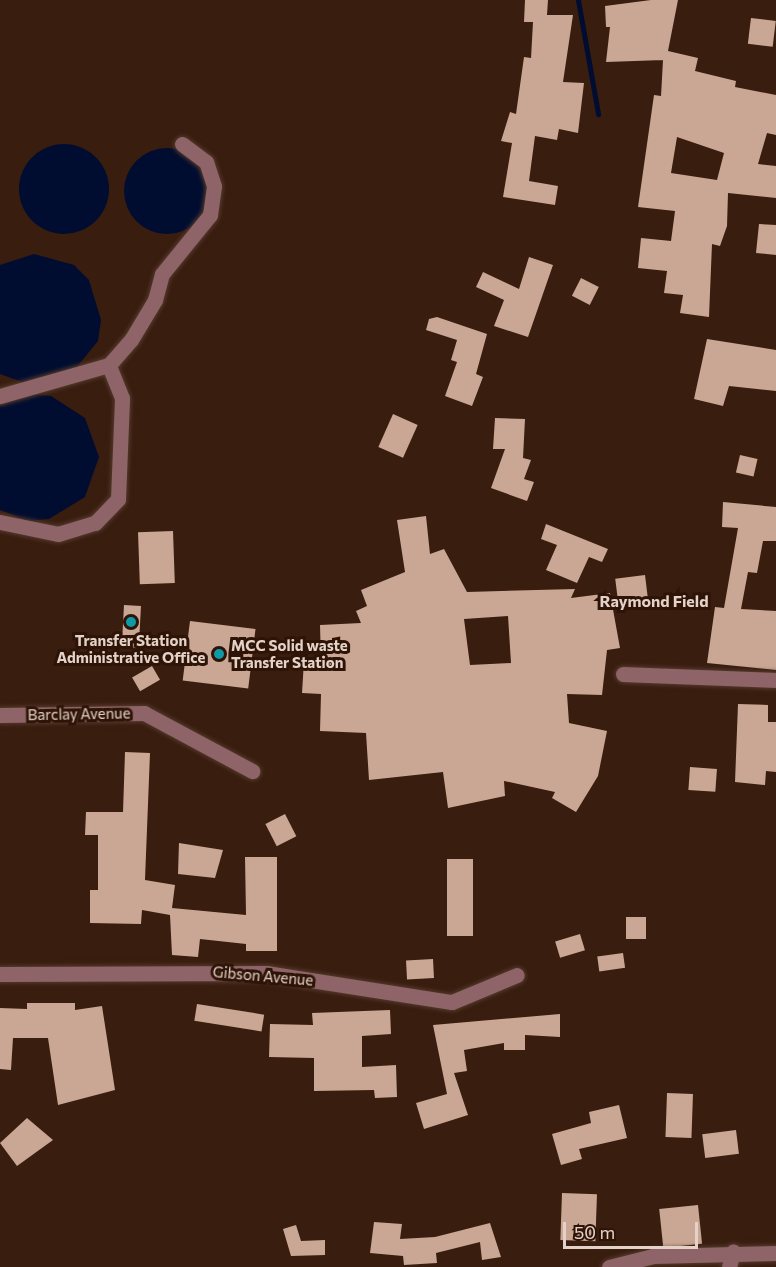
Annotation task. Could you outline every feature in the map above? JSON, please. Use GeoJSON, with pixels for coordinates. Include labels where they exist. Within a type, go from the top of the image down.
{"type":"FeatureCollection","features":[{"type":"Feature","properties":{"kind":"street"},"geometry":{"type":"LineString","coordinates":[[0,396],[109,365],[142,323],[162,274],[210,215],[214,186],[206,162],[182,144]]}},
{"type":"Feature","properties":{"kind":"street"},"geometry":{"type":"LineString","coordinates":[[0,522],[58,534],[95,524],[118,500],[122,398],[109,365]]}},
{"type":"Feature","properties":{"kind":"street"},"geometry":{"type":"LineString","coordinates":[[622,675],[776,680]]}},
{"type":"Feature","properties":{"kind":"street","name":"Barclay Avenue"},"geometry":{"type":"LineString","coordinates":[[0,715],[144,713],[252,771]]}},
{"type":"Feature","properties":{"kind":"street","name":"Gibson Avenue"},"geometry":{"type":"LineString","coordinates":[[0,974],[266,973],[453,1002],[517,975]]}},
{"type":"Feature","properties":{"kind":"street"},"geometry":{"type":"LineString","coordinates":[[609,1267],[653,1256],[731,1259],[776,1253]]}},
{"type":"Feature","properties":{"kind":"water"},"geometry":{"type":"Polygon","coordinates":[[[64,144],[81,148],[96,157],[105,172],[109,189],[105,206],[96,221],[81,230],[64,234],[47,230],[32,221],[23,206],[19,189],[23,172],[32,157],[47,148],[64,144]]]}},
{"type":"Feature","properties":{"kind":"water"},"geometry":{"type":"Polygon","coordinates":[[[167,148],[191,155],[203,167],[210,191],[203,215],[191,227],[167,234],[143,227],[131,215],[124,191],[131,167],[143,155],[167,148]]]}},
{"type":"Feature","properties":{"kind":"water"},"geometry":{"type":"Polygon","coordinates":[[[34,254],[74,265],[89,280],[101,320],[98,341],[71,374],[28,384],[0,374],[0,265],[34,254]]]}},
{"type":"Feature","properties":{"kind":"water"},"geometry":{"type":"Polygon","coordinates":[[[30,394],[51,396],[85,418],[99,457],[85,497],[49,519],[28,521],[0,510],[0,406],[30,394]]]}},
{"type":"Feature","properties":{"kind":"building"},"geometry":{"type":"Polygon","coordinates":[[[525,0],[548,0],[547,15],[573,15],[563,82],[584,83],[578,133],[559,129],[557,140],[535,136],[529,181],[558,186],[555,205],[503,197],[512,143],[501,141],[510,112],[516,114],[524,57],[531,58],[533,22],[524,22],[525,0]]]}},
{"type":"Feature","properties":{"kind":"building"},"geometry":{"type":"Polygon","coordinates":[[[651,0],[678,0],[668,51],[698,58],[695,71],[736,81],[735,87],[776,95],[776,135],[767,133],[758,164],[776,166],[776,198],[728,193],[727,226],[720,246],[712,244],[709,317],[680,313],[683,295],[664,293],[667,271],[638,268],[641,238],[671,241],[675,211],[638,207],[654,95],[661,96],[663,60],[606,62],[610,27],[606,27],[605,6],[651,0]],[[677,137],[671,173],[717,180],[724,153],[677,137]]]}},
{"type":"Feature","properties":{"kind":"building"},"geometry":{"type":"Polygon","coordinates":[[[751,18],[776,21],[773,47],[748,44],[751,18]]]}},
{"type":"Feature","properties":{"kind":"building"},"geometry":{"type":"Polygon","coordinates":[[[759,224],[776,225],[776,255],[756,253],[759,224]]]}},
{"type":"Feature","properties":{"kind":"building"},"geometry":{"type":"Polygon","coordinates":[[[529,257],[553,265],[528,337],[494,326],[504,300],[476,287],[483,272],[519,289],[529,257]]]}},
{"type":"Feature","properties":{"kind":"building"},"geometry":{"type":"Polygon","coordinates":[[[581,278],[599,287],[590,305],[572,296],[581,278]]]}},
{"type":"Feature","properties":{"kind":"building"},"geometry":{"type":"Polygon","coordinates":[[[437,317],[487,334],[476,374],[483,377],[472,406],[445,396],[457,362],[451,360],[457,340],[426,330],[429,319],[437,317]]]}},
{"type":"Feature","properties":{"kind":"building"},"geometry":{"type":"Polygon","coordinates":[[[707,339],[776,350],[776,391],[729,386],[723,406],[694,399],[707,339]]]}},
{"type":"Feature","properties":{"kind":"building"},"geometry":{"type":"Polygon","coordinates":[[[393,414],[418,425],[403,458],[378,447],[393,414]]]}},
{"type":"Feature","properties":{"kind":"building"},"geometry":{"type":"Polygon","coordinates":[[[495,418],[525,419],[523,458],[531,460],[524,479],[534,482],[527,501],[491,488],[505,449],[493,449],[495,418]]]}},
{"type":"Feature","properties":{"kind":"building"},"geometry":{"type":"Polygon","coordinates":[[[740,455],[758,459],[753,477],[736,473],[740,455]]]}},
{"type":"Feature","properties":{"kind":"building"},"geometry":{"type":"Polygon","coordinates":[[[723,502],[776,507],[776,541],[763,541],[757,573],[748,572],[741,609],[776,611],[776,670],[707,663],[715,607],[724,608],[738,528],[722,527],[723,502]]]}},
{"type":"Feature","properties":{"kind":"building"},"geometry":{"type":"Polygon","coordinates":[[[426,516],[430,554],[444,549],[467,592],[575,589],[571,598],[610,593],[620,648],[607,650],[602,695],[567,694],[569,723],[607,731],[598,776],[576,812],[552,798],[555,792],[504,781],[505,796],[448,808],[443,772],[369,780],[366,733],[320,731],[321,694],[302,693],[304,661],[321,662],[320,625],[361,623],[356,611],[367,606],[361,590],[405,572],[397,520],[426,516]],[[508,616],[464,619],[470,665],[511,663],[508,616]]]}},
{"type":"Feature","properties":{"kind":"building"},"geometry":{"type":"Polygon","coordinates":[[[546,524],[608,549],[602,562],[589,557],[577,583],[546,570],[557,545],[541,539],[546,524]]]}},
{"type":"Feature","properties":{"kind":"building"},"geometry":{"type":"Polygon","coordinates":[[[173,531],[175,583],[140,584],[138,532],[173,531]]]}},
{"type":"Feature","properties":{"kind":"building"},"geometry":{"type":"Polygon","coordinates":[[[645,575],[648,600],[618,603],[615,579],[645,575]]]}},
{"type":"Feature","properties":{"kind":"building","name":"Transfer Station Administrative Office"},"geometry":{"type":"Polygon","coordinates":[[[124,605],[141,606],[139,648],[122,647],[124,605]]]}},
{"type":"Feature","properties":{"kind":"building","name":"MCC Solid waste Transfer Station"},"geometry":{"type":"Polygon","coordinates":[[[190,621],[256,629],[248,689],[183,681],[190,621]]]}},
{"type":"Feature","properties":{"kind":"building"},"geometry":{"type":"Polygon","coordinates":[[[152,666],[160,680],[140,691],[132,678],[152,666]]]}},
{"type":"Feature","properties":{"kind":"building"},"geometry":{"type":"Polygon","coordinates":[[[738,704],[768,705],[768,722],[776,722],[776,772],[766,771],[765,785],[735,782],[738,704]]]}},
{"type":"Feature","properties":{"kind":"building"},"geometry":{"type":"Polygon","coordinates":[[[125,752],[150,753],[145,880],[175,885],[172,908],[246,915],[245,857],[277,857],[277,951],[246,951],[246,944],[200,939],[198,957],[172,955],[170,915],[142,910],[141,924],[90,923],[90,890],[98,890],[98,835],[85,835],[86,812],[123,812],[125,752]]]}},
{"type":"Feature","properties":{"kind":"building"},"geometry":{"type":"Polygon","coordinates":[[[690,767],[717,769],[715,792],[688,790],[690,767]]]}},
{"type":"Feature","properties":{"kind":"building"},"geometry":{"type":"Polygon","coordinates":[[[285,814],[296,836],[277,846],[265,824],[285,814]]]}},
{"type":"Feature","properties":{"kind":"building"},"geometry":{"type":"Polygon","coordinates":[[[179,843],[223,850],[215,878],[178,874],[179,843]]]}},
{"type":"Feature","properties":{"kind":"building"},"geometry":{"type":"Polygon","coordinates":[[[447,859],[473,859],[473,936],[447,936],[447,859]]]}},
{"type":"Feature","properties":{"kind":"building"},"geometry":{"type":"Polygon","coordinates":[[[626,917],[646,917],[646,939],[626,939],[626,917]]]}},
{"type":"Feature","properties":{"kind":"building"},"geometry":{"type":"Polygon","coordinates":[[[580,934],[585,950],[560,958],[555,942],[580,934]]]}},
{"type":"Feature","properties":{"kind":"building"},"geometry":{"type":"Polygon","coordinates":[[[623,953],[625,968],[599,971],[597,957],[623,953]]]}},
{"type":"Feature","properties":{"kind":"building"},"geometry":{"type":"Polygon","coordinates":[[[433,959],[434,978],[407,979],[406,960],[433,959]]]}},
{"type":"Feature","properties":{"kind":"building"},"geometry":{"type":"Polygon","coordinates":[[[27,1003],[75,1003],[75,1010],[102,1006],[115,1090],[58,1105],[48,1038],[13,1038],[11,1070],[0,1069],[0,1008],[27,1009],[27,1003]]]}},
{"type":"Feature","properties":{"kind":"building"},"geometry":{"type":"Polygon","coordinates":[[[197,1004],[264,1015],[262,1031],[194,1021],[197,1004]]]}},
{"type":"Feature","properties":{"kind":"building"},"geometry":{"type":"Polygon","coordinates":[[[390,1010],[391,1034],[362,1036],[362,1067],[396,1065],[397,1097],[375,1098],[374,1090],[314,1091],[314,1058],[269,1057],[270,1024],[313,1025],[312,1013],[390,1010]]]}},
{"type":"Feature","properties":{"kind":"building"},"geometry":{"type":"Polygon","coordinates":[[[560,1014],[560,1037],[525,1035],[525,1050],[504,1050],[504,1043],[464,1050],[467,1071],[454,1073],[468,1115],[424,1129],[416,1103],[447,1094],[433,1025],[560,1014]]]}},
{"type":"Feature","properties":{"kind":"building"},"geometry":{"type":"Polygon","coordinates":[[[667,1093],[693,1094],[691,1138],[665,1137],[667,1093]]]}},
{"type":"Feature","properties":{"kind":"building"},"geometry":{"type":"Polygon","coordinates":[[[619,1105],[627,1138],[579,1149],[582,1159],[561,1165],[552,1134],[591,1123],[589,1112],[619,1105]]]}},
{"type":"Feature","properties":{"kind":"building"},"geometry":{"type":"Polygon","coordinates":[[[27,1118],[53,1140],[17,1166],[0,1143],[27,1118]]]}},
{"type":"Feature","properties":{"kind":"building"},"geometry":{"type":"Polygon","coordinates":[[[736,1130],[739,1154],[705,1158],[702,1134],[736,1130]]]}},
{"type":"Feature","properties":{"kind":"building"},"geometry":{"type":"Polygon","coordinates":[[[562,1193],[597,1194],[595,1241],[560,1240],[562,1193]]]}},
{"type":"Feature","properties":{"kind":"building"},"geometry":{"type":"Polygon","coordinates":[[[698,1205],[702,1244],[663,1248],[659,1209],[698,1205]]]}},
{"type":"Feature","properties":{"kind":"building"},"geometry":{"type":"Polygon","coordinates":[[[374,1222],[402,1224],[400,1239],[435,1237],[490,1223],[501,1257],[482,1260],[480,1242],[436,1253],[437,1263],[404,1265],[403,1256],[370,1253],[374,1222]]]}},
{"type":"Feature","properties":{"kind":"building"},"geometry":{"type":"Polygon","coordinates":[[[296,1225],[301,1241],[325,1240],[325,1255],[291,1256],[283,1229],[296,1225]]]}},
{"type":"Feature","properties":{"kind":"waterway"},"geometry":{"type":"LineString","coordinates":[[578,0],[598,114]]}},
{"type":"Feature","properties":{"kind":"place","name":"Transfer Station Administrative Office"},"geometry":{"type":"Point","coordinates":[131,622]}},
{"type":"Feature","properties":{"kind":"place","name":"MCC Solid waste Transfer Station"},"geometry":{"type":"Point","coordinates":[219,654]}},
{"type":"Feature","properties":{"kind":"district","name":"Raymond Field"},"geometry":{"type":"Point","coordinates":[654,601]}}]}
